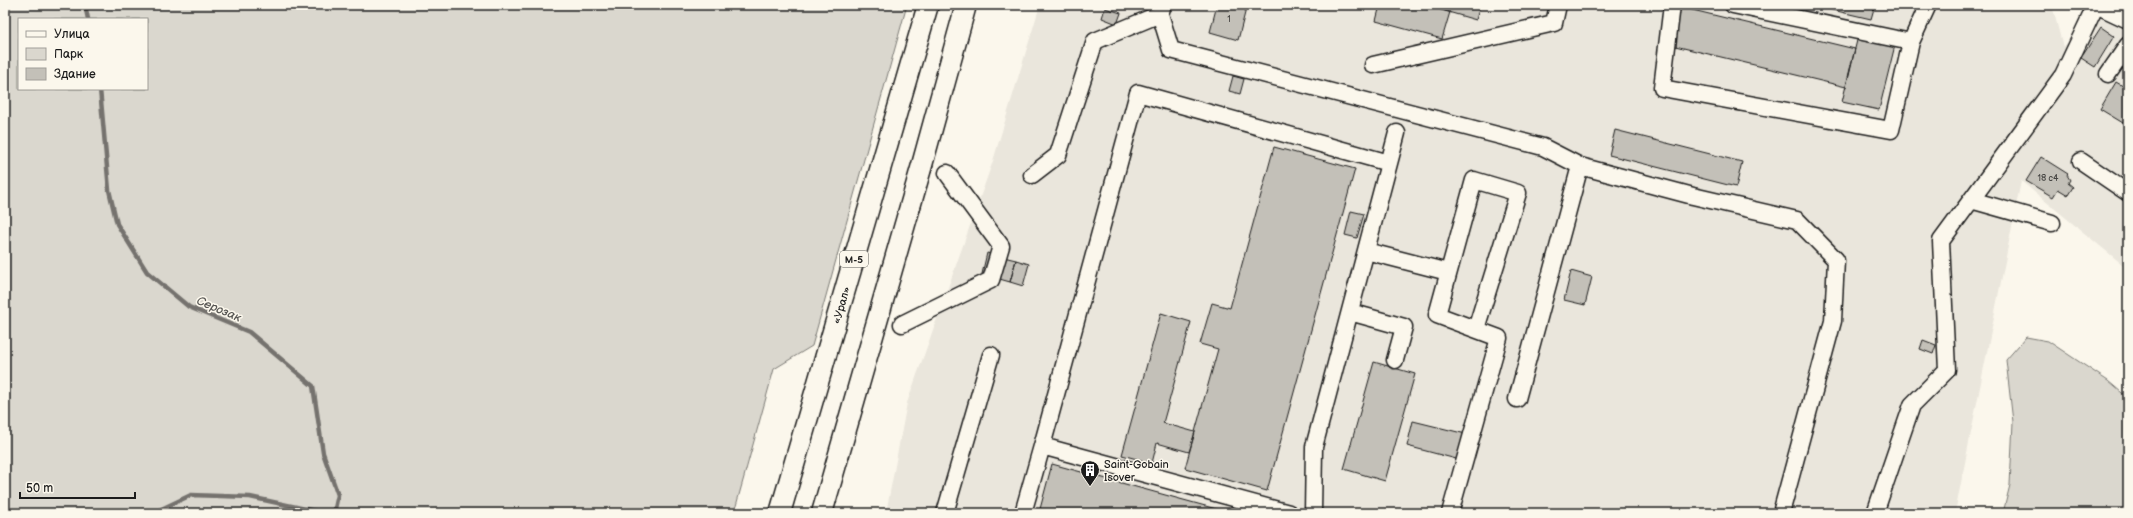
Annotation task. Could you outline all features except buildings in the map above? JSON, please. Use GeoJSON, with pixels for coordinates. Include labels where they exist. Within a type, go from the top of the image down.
{"type":"FeatureCollection","features":[{"type":"Feature","properties":{"kind":"main road","name":"«Урал»"},"geometry":{"type":"LineString","coordinates":[[780,513],[928,5]]}},
{"type":"Feature","properties":{"kind":"main road"},"geometry":{"type":"LineString","coordinates":[[822,513],[918,180],[966,5]]}},
{"type":"Feature","properties":{"kind":"lane"},"geometry":{"type":"LineString","coordinates":[[1373,65],[1554,23],[1558,5]]}},
{"type":"Feature","properties":{"kind":"lane"},"geometry":{"type":"LineString","coordinates":[[1672,5],[1662,88],[1891,130],[1911,42],[1928,5]]}},
{"type":"Feature","properties":{"kind":"lane"},"geometry":{"type":"LineString","coordinates":[[1733,5],[1911,42]]}},
{"type":"Feature","properties":{"kind":"lane"},"geometry":{"type":"LineString","coordinates":[[1875,513],[1912,405],[1947,370],[1941,240],[2063,75],[2096,5],[2128,20]]}},
{"type":"Feature","properties":{"kind":"lane"},"geometry":{"type":"LineString","coordinates":[[1032,175],[1058,155],[1095,41],[1161,9],[1171,50],[1543,147],[1580,166],[1693,196],[1798,220],[1836,260],[1833,320],[1781,513]]}},
{"type":"Feature","properties":{"kind":"lane"},"geometry":{"type":"LineString","coordinates":[[2108,74],[2128,45]]}},
{"type":"Feature","properties":{"kind":"lane"},"geometry":{"type":"LineString","coordinates":[[1023,513],[1138,93],[1389,162]]}},
{"type":"Feature","properties":{"kind":"lane"},"geometry":{"type":"LineString","coordinates":[[1313,513],[1314,447],[1397,133]]}},
{"type":"Feature","properties":{"kind":"lane"},"geometry":{"type":"LineString","coordinates":[[2081,161],[2128,193]]}},
{"type":"Feature","properties":{"kind":"lane"},"geometry":{"type":"LineString","coordinates":[[1518,400],[1580,166]]}},
{"type":"Feature","properties":{"kind":"lane"},"geometry":{"type":"LineString","coordinates":[[902,324],[991,280],[995,267],[1001,246],[947,174]]}},
{"type":"Feature","properties":{"kind":"lane"},"geometry":{"type":"LineString","coordinates":[[1450,513],[1499,338],[1476,330],[1437,315],[1474,180],[1518,193],[1476,330]]}},
{"type":"Feature","properties":{"kind":"lane"},"geometry":{"type":"LineString","coordinates":[[1971,200],[2052,223]]}},
{"type":"Feature","properties":{"kind":"lane"},"geometry":{"type":"LineString","coordinates":[[1366,251],[1448,272]]}},
{"type":"Feature","properties":{"kind":"lane"},"geometry":{"type":"LineString","coordinates":[[1350,312],[1404,326],[1395,360]]}},
{"type":"Feature","properties":{"kind":"lane"},"geometry":{"type":"LineString","coordinates":[[945,513],[991,355]]}},
{"type":"Feature","properties":{"kind":"lane"},"geometry":{"type":"LineString","coordinates":[[1042,446],[1289,513]]}},
{"type":"Feature","properties":{"kind":"shaded area"},"geometry":{"type":"Polygon","coordinates":[[[1040,5],[2052,5],[2063,47],[2108,5],[2128,5],[2128,269],[2021,181],[1955,513],[886,513],[907,403],[993,161],[1040,5]]]}},
{"type":"Feature","properties":{"kind":"green space"},"geometry":{"type":"Polygon","coordinates":[[[5,5],[907,5],[812,346],[774,369],[734,513],[5,513],[5,5]]]}},
{"type":"Feature","properties":{"kind":"green space"},"geometry":{"type":"Polygon","coordinates":[[[2026,337],[2048,341],[2108,381],[2128,398],[2128,513],[2003,513],[2010,485],[2013,422],[2006,360],[2026,337]]]}},
{"type":"Feature","properties":{"kind":"waterway","name":"Серозак"},"geometry":{"type":"LineString","coordinates":[[85,5],[88,18]]}},
{"type":"Feature","properties":{"kind":"waterway","name":"Серозак"},"geometry":{"type":"LineString","coordinates":[[100,90],[109,190],[117,224],[147,272],[189,307],[249,332],[313,386],[323,453],[338,495],[334,513]]}},
{"type":"Feature","properties":{"kind":"waterway","name":"Серозак"},"geometry":{"type":"LineString","coordinates":[[153,513],[191,495],[250,497],[324,513]]}},
{"type":"Feature","properties":{"kind":"place","name":"Saint-Gobain Isover"},"geometry":{"type":"Point","coordinates":[1090,487]}}]}
